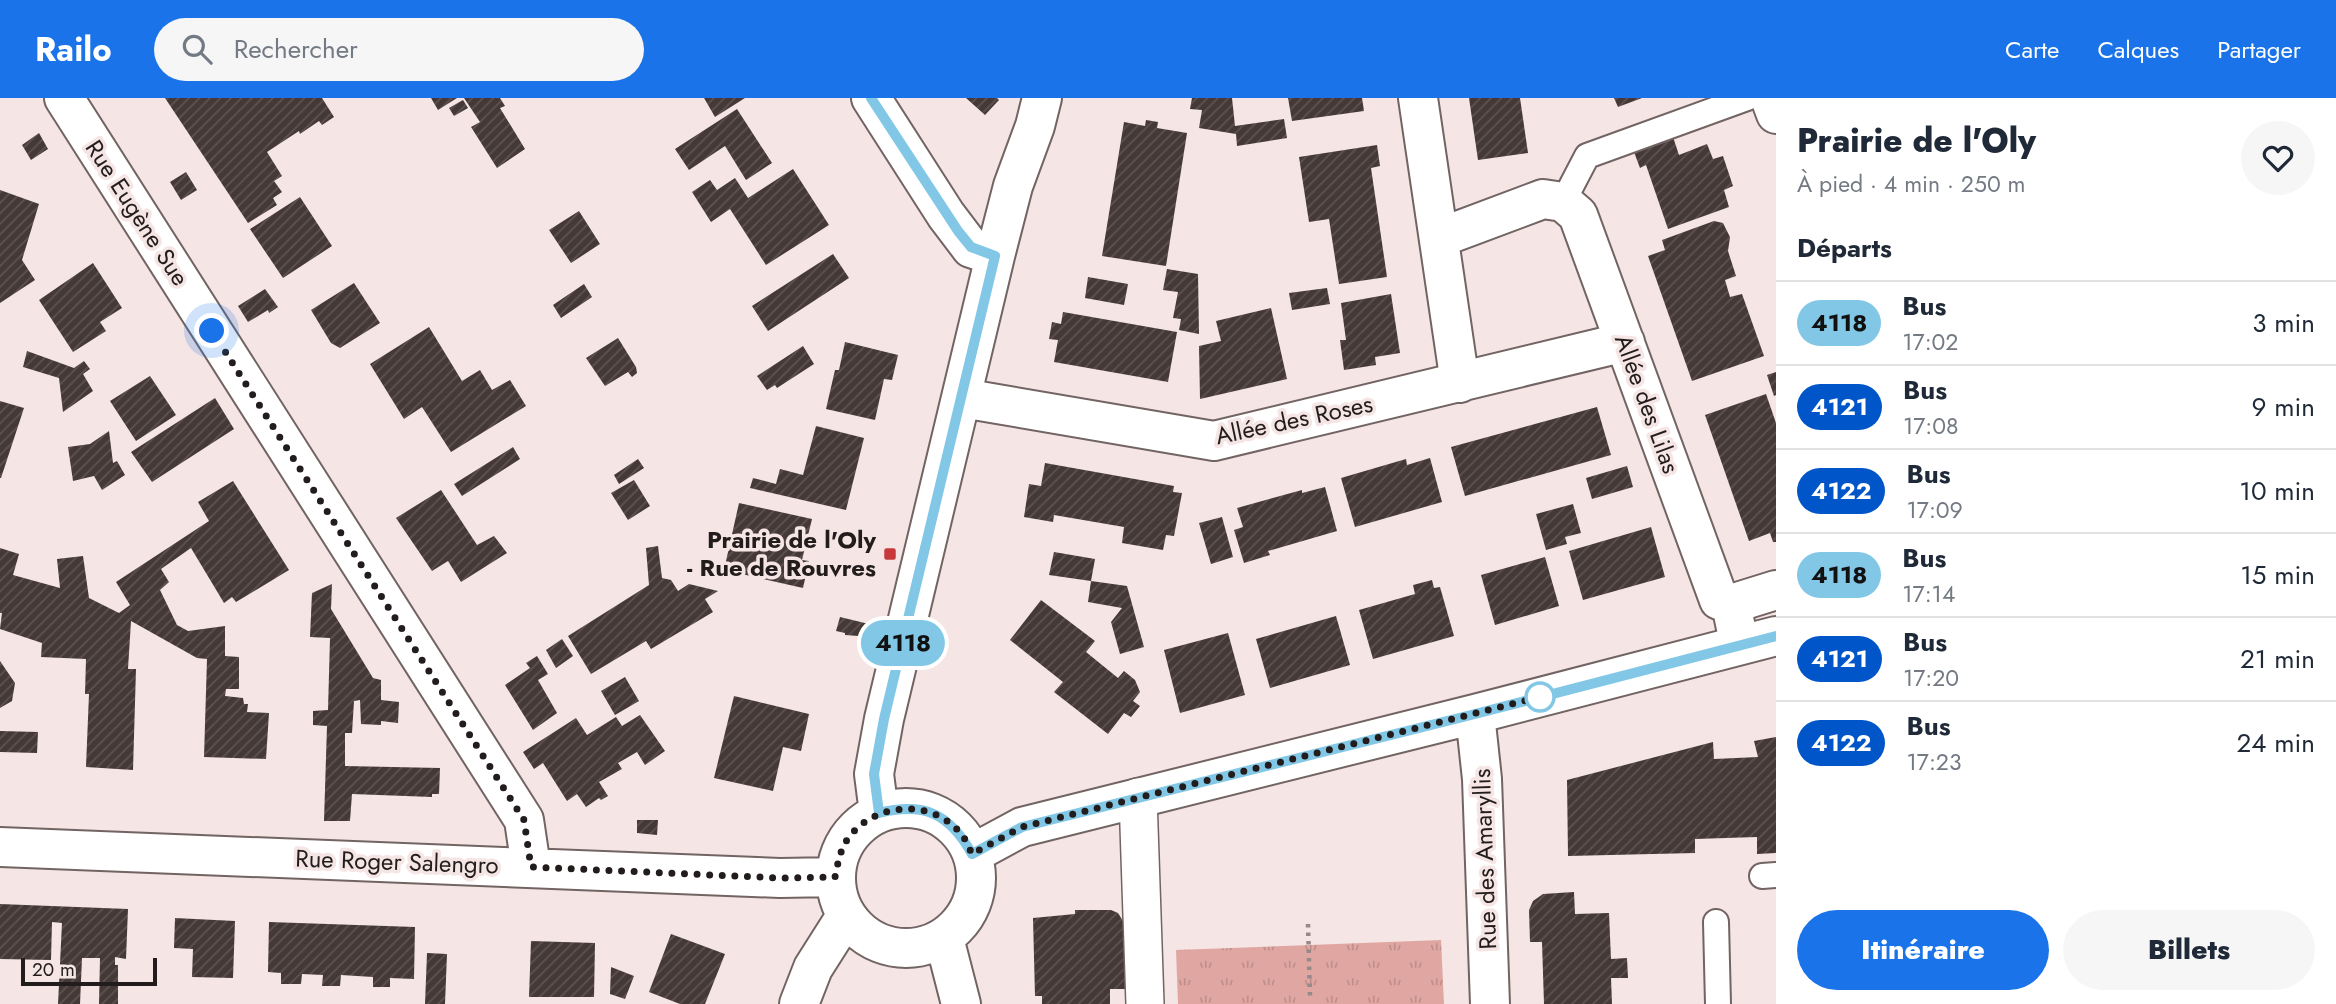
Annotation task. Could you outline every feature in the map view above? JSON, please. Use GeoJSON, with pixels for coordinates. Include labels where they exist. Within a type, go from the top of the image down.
{"type":"FeatureCollection","features":[{"type":"Feature","properties":{"kind":"street","name":"Rue Eugène Sue"},"geometry":{"type":"LineString","coordinates":[[64,98],[524,820],[531,867]]}},
{"type":"Feature","properties":{"kind":"street"},"geometry":{"type":"LineString","coordinates":[[871,98],[954,226],[971,247],[995,256]]}},
{"type":"Feature","properties":{"kind":"street"},"geometry":{"type":"LineString","coordinates":[[879,813],[874,774],[884,719],[995,256],[1013,186],[1035,126],[1042,98]]}},
{"type":"Feature","properties":{"kind":"street"},"geometry":{"type":"LineString","coordinates":[[1418,98],[1460,383]]}},
{"type":"Feature","properties":{"kind":"street"},"geometry":{"type":"LineString","coordinates":[[1770,98],[1776,114]]}},
{"type":"Feature","properties":{"kind":"street"},"geometry":{"type":"LineString","coordinates":[[1439,239],[1543,199],[1563,202]]}},
{"type":"Feature","properties":{"kind":"street","name":"Allée des Lilas"},"geometry":{"type":"LineString","coordinates":[[1563,202],[1578,215],[1718,600],[1731,604]]}},
{"type":"Feature","properties":{"kind":"street","name":"Allée des Roses"},"geometry":{"type":"LineString","coordinates":[[962,398],[1214,441],[1625,342]]}},
{"type":"Feature","properties":{"kind":"street"},"geometry":{"type":"LineString","coordinates":[[1740,644],[1731,604],[1776,590]]}},
{"type":"Feature","properties":{"kind":"street"},"geometry":{"type":"LineString","coordinates":[[972,854],[1022,827],[1776,636]]}},
{"type":"Feature","properties":{"kind":"street","name":"Rue des Amaryllis"},"geometry":{"type":"LineString","coordinates":[[1475,714],[1482,779],[1490,1004]]}},
{"type":"Feature","properties":{"kind":"street"},"geometry":{"type":"LineString","coordinates":[[1139,797],[1145,1004]]}},
{"type":"Feature","properties":{"kind":"street"},"geometry":{"type":"LineString","coordinates":[[901,808],[923,810],[944,819],[961,834],[972,854],[977,877],[973,901],[962,922],[944,937],[918,947],[891,947],[866,936],[846,916],[838,898],[835,877],[838,858],[848,839],[861,824],[879,813],[901,808]]}},
{"type":"Feature","properties":{"kind":"street","name":"Rue Roger Salengro"},"geometry":{"type":"LineString","coordinates":[[0,847],[780,878],[835,877]]}},
{"type":"Feature","properties":{"kind":"street"},"geometry":{"type":"LineString","coordinates":[[799,1004],[813,968],[846,916]]}},
{"type":"Feature","properties":{"kind":"street"},"geometry":{"type":"LineString","coordinates":[[944,937],[961,1004]]}},
{"type":"Feature","properties":{"kind":"lane"},"geometry":{"type":"LineString","coordinates":[[1563,202],[1587,156],[1747,98]]}},
{"type":"Feature","properties":{"kind":"lane"},"geometry":{"type":"LineString","coordinates":[[1716,922],[1718,1004]]}},
{"type":"Feature","properties":{"kind":"path"},"geometry":{"type":"LineString","coordinates":[[1308,924],[1310,996]]}},
{"type":"Feature","properties":{"kind":"green space"},"geometry":{"type":"Polygon","coordinates":[[[1441,940],[1444,1004],[1178,1004],[1176,950],[1441,940]]]}},
{"type":"Feature","properties":{"kind":"building"},"geometry":{"type":"Polygon","coordinates":[[[165,98],[322,98],[334,117],[322,125],[319,121],[300,134],[299,131],[267,152],[282,176],[274,181],[282,192],[273,198],[277,205],[248,223],[165,98]]]}},
{"type":"Feature","properties":{"kind":"building"},"geometry":{"type":"Polygon","coordinates":[[[431,98],[457,98],[438,110],[431,98]]]}},
{"type":"Feature","properties":{"kind":"building"},"geometry":{"type":"Polygon","coordinates":[[[464,98],[500,98],[505,106],[500,108],[525,149],[497,168],[471,127],[480,122],[464,98]]]}},
{"type":"Feature","properties":{"kind":"building"},"geometry":{"type":"Polygon","coordinates":[[[704,98],[745,98],[715,117],[704,98]]]}},
{"type":"Feature","properties":{"kind":"building"},"geometry":{"type":"Polygon","coordinates":[[[966,98],[997,98],[999,100],[985,115],[966,98]]]}},
{"type":"Feature","properties":{"kind":"building"},"geometry":{"type":"Polygon","coordinates":[[[1192,98],[1232,98],[1235,126],[1284,119],[1287,138],[1237,146],[1236,134],[1199,128],[1202,110],[1190,109],[1192,98]]]}},
{"type":"Feature","properties":{"kind":"building"},"geometry":{"type":"Polygon","coordinates":[[[1288,98],[1362,98],[1364,111],[1292,121],[1288,98]]]}},
{"type":"Feature","properties":{"kind":"building"},"geometry":{"type":"Polygon","coordinates":[[[1469,98],[1520,98],[1528,153],[1478,160],[1469,98]]]}},
{"type":"Feature","properties":{"kind":"building"},"geometry":{"type":"Polygon","coordinates":[[[1614,98],[1642,98],[1618,107],[1614,98]]]}},
{"type":"Feature","properties":{"kind":"building"},"geometry":{"type":"Polygon","coordinates":[[[463,100],[468,108],[454,116],[449,108],[463,100]]]}},
{"type":"Feature","properties":{"kind":"building"},"geometry":{"type":"Polygon","coordinates":[[[737,109],[772,163],[746,180],[725,146],[689,170],[675,149],[737,109]]]}},
{"type":"Feature","properties":{"kind":"building"},"geometry":{"type":"Polygon","coordinates":[[[1146,120],[1158,122],[1157,128],[1187,133],[1166,266],[1102,256],[1124,122],[1145,126],[1146,120]]]}},
{"type":"Feature","properties":{"kind":"building"},"geometry":{"type":"Polygon","coordinates":[[[39,133],[48,149],[31,160],[22,145],[39,133]]]}},
{"type":"Feature","properties":{"kind":"building"},"geometry":{"type":"Polygon","coordinates":[[[1673,137],[1679,155],[1707,144],[1713,159],[1723,156],[1733,186],[1724,190],[1729,207],[1668,229],[1646,165],[1640,168],[1634,152],[1673,137]]]}},
{"type":"Feature","properties":{"kind":"building"},"geometry":{"type":"Polygon","coordinates":[[[1377,145],[1380,166],[1371,168],[1387,277],[1339,284],[1329,219],[1309,222],[1299,157],[1377,145]]]}},
{"type":"Feature","properties":{"kind":"building"},"geometry":{"type":"Polygon","coordinates":[[[793,169],[829,225],[766,265],[730,209],[711,222],[692,192],[710,180],[717,190],[735,178],[748,198],[793,169]]]}},
{"type":"Feature","properties":{"kind":"building"},"geometry":{"type":"Polygon","coordinates":[[[186,172],[197,190],[181,200],[170,182],[186,172]]]}},
{"type":"Feature","properties":{"kind":"building"},"geometry":{"type":"Polygon","coordinates":[[[0,190],[39,204],[22,260],[35,280],[0,303],[0,190]]]}},
{"type":"Feature","properties":{"kind":"building"},"geometry":{"type":"Polygon","coordinates":[[[300,197],[332,246],[283,278],[250,229],[300,197]]]}},
{"type":"Feature","properties":{"kind":"building"},"geometry":{"type":"Polygon","coordinates":[[[579,211],[600,244],[571,263],[549,230],[579,211]]]}},
{"type":"Feature","properties":{"kind":"building"},"geometry":{"type":"Polygon","coordinates":[[[1714,221],[1723,223],[1730,237],[1728,251],[1736,276],[1725,280],[1730,297],[1742,294],[1764,356],[1692,381],[1648,256],[1665,250],[1662,240],[1714,221]]]}},
{"type":"Feature","properties":{"kind":"building"},"geometry":{"type":"Polygon","coordinates":[[[833,254],[849,278],[768,331],[752,306],[833,254]]]}},
{"type":"Feature","properties":{"kind":"building"},"geometry":{"type":"Polygon","coordinates":[[[93,263],[122,308],[100,322],[106,331],[73,352],[39,300],[93,263]]]}},
{"type":"Feature","properties":{"kind":"building"},"geometry":{"type":"Polygon","coordinates":[[[1167,269],[1198,274],[1199,334],[1179,330],[1181,319],[1173,318],[1178,292],[1163,290],[1167,269]]]}},
{"type":"Feature","properties":{"kind":"building"},"geometry":{"type":"Polygon","coordinates":[[[1088,277],[1128,284],[1124,305],[1085,298],[1088,277]]]}},
{"type":"Feature","properties":{"kind":"building"},"geometry":{"type":"Polygon","coordinates":[[[354,283],[380,323],[340,348],[331,343],[311,310],[354,283]]]}},
{"type":"Feature","properties":{"kind":"building"},"geometry":{"type":"Polygon","coordinates":[[[584,284],[592,297],[561,318],[553,305],[584,284]]]}},
{"type":"Feature","properties":{"kind":"building"},"geometry":{"type":"Polygon","coordinates":[[[1327,288],[1330,304],[1292,310],[1289,293],[1327,288]]]}},
{"type":"Feature","properties":{"kind":"building"},"geometry":{"type":"Polygon","coordinates":[[[265,289],[278,307],[248,322],[238,306],[265,289]]]}},
{"type":"Feature","properties":{"kind":"building"},"geometry":{"type":"Polygon","coordinates":[[[1391,294],[1400,353],[1375,357],[1376,365],[1344,370],[1340,340],[1346,340],[1341,303],[1391,294]]]}},
{"type":"Feature","properties":{"kind":"building"},"geometry":{"type":"Polygon","coordinates":[[[1271,308],[1287,379],[1200,399],[1199,346],[1221,341],[1216,321],[1271,308]]]}},
{"type":"Feature","properties":{"kind":"building"},"geometry":{"type":"Polygon","coordinates":[[[1063,312],[1177,332],[1168,382],[1054,362],[1058,340],[1049,339],[1052,322],[1061,324],[1063,312]]]}},
{"type":"Feature","properties":{"kind":"building"},"geometry":{"type":"Polygon","coordinates":[[[429,327],[462,381],[480,370],[492,390],[510,380],[526,406],[451,452],[422,407],[404,419],[370,364],[429,327]]]}},
{"type":"Feature","properties":{"kind":"building"},"geometry":{"type":"Polygon","coordinates":[[[618,338],[637,373],[632,377],[628,372],[605,386],[586,358],[618,338]]]}},
{"type":"Feature","properties":{"kind":"building"},"geometry":{"type":"Polygon","coordinates":[[[845,342],[898,355],[892,380],[884,379],[875,420],[826,409],[845,342]]]}},
{"type":"Feature","properties":{"kind":"building"},"geometry":{"type":"Polygon","coordinates":[[[803,346],[814,364],[777,388],[775,385],[767,390],[757,376],[803,346]]]}},
{"type":"Feature","properties":{"kind":"building"},"geometry":{"type":"Polygon","coordinates":[[[27,351],[74,368],[84,361],[90,369],[83,374],[93,391],[63,412],[59,378],[23,367],[27,351]]]}},
{"type":"Feature","properties":{"kind":"building"},"geometry":{"type":"Polygon","coordinates":[[[1776,372],[1776,395],[1774,396],[1767,375],[1776,372]]]}},
{"type":"Feature","properties":{"kind":"building"},"geometry":{"type":"Polygon","coordinates":[[[150,376],[176,415],[136,441],[110,401],[150,376]]]}},
{"type":"Feature","properties":{"kind":"building"},"geometry":{"type":"Polygon","coordinates":[[[1766,394],[1776,423],[1776,542],[1773,542],[1770,533],[1749,541],[1705,415],[1766,394]]]}},
{"type":"Feature","properties":{"kind":"building"},"geometry":{"type":"Polygon","coordinates":[[[215,398],[234,429],[152,482],[131,452],[215,398]]]}},
{"type":"Feature","properties":{"kind":"building"},"geometry":{"type":"Polygon","coordinates":[[[0,401],[24,408],[1,478],[0,478],[0,401]]]}},
{"type":"Feature","properties":{"kind":"building"},"geometry":{"type":"Polygon","coordinates":[[[1597,407],[1611,455],[1465,496],[1451,447],[1597,407]]]}},
{"type":"Feature","properties":{"kind":"building"},"geometry":{"type":"Polygon","coordinates":[[[816,426],[864,438],[846,510],[750,488],[753,478],[776,484],[780,469],[803,475],[816,426]]]}},
{"type":"Feature","properties":{"kind":"building"},"geometry":{"type":"Polygon","coordinates":[[[109,431],[113,463],[117,461],[125,475],[102,490],[94,476],[73,481],[68,447],[90,444],[109,431]]]}},
{"type":"Feature","properties":{"kind":"building"},"geometry":{"type":"Polygon","coordinates":[[[513,447],[520,459],[462,496],[454,484],[513,447]]]}},
{"type":"Feature","properties":{"kind":"building"},"geometry":{"type":"Polygon","coordinates":[[[1430,458],[1442,502],[1355,527],[1341,478],[1406,459],[1407,465],[1430,458]]]}},
{"type":"Feature","properties":{"kind":"building"},"geometry":{"type":"Polygon","coordinates":[[[638,459],[644,468],[619,484],[614,475],[638,459]]]}},
{"type":"Feature","properties":{"kind":"building"},"geometry":{"type":"Polygon","coordinates":[[[1045,463],[1174,486],[1173,492],[1182,493],[1174,536],[1166,535],[1163,550],[1122,543],[1124,527],[1054,515],[1053,522],[1024,517],[1029,484],[1041,486],[1045,463]]]}},
{"type":"Feature","properties":{"kind":"building"},"geometry":{"type":"Polygon","coordinates":[[[1627,466],[1633,487],[1592,499],[1586,478],[1627,466]]]}},
{"type":"Feature","properties":{"kind":"building"},"geometry":{"type":"Polygon","coordinates":[[[634,480],[650,506],[628,520],[611,493],[634,480]]]}},
{"type":"Feature","properties":{"kind":"building"},"geometry":{"type":"Polygon","coordinates":[[[233,481],[289,570],[236,602],[232,597],[224,603],[191,548],[161,569],[169,582],[160,590],[177,625],[188,631],[225,626],[225,656],[239,657],[239,689],[226,689],[225,696],[243,698],[244,704],[248,704],[247,712],[269,713],[266,759],[204,757],[207,659],[197,658],[131,621],[128,669],[136,669],[133,770],[86,767],[89,694],[85,694],[86,659],[41,657],[42,643],[0,629],[0,548],[19,554],[13,575],[60,588],[57,559],[83,556],[89,598],[119,613],[130,605],[116,582],[209,521],[198,502],[233,481]]]}},
{"type":"Feature","properties":{"kind":"building"},"geometry":{"type":"Polygon","coordinates":[[[1325,487],[1337,531],[1268,551],[1270,555],[1244,563],[1234,530],[1243,527],[1237,508],[1302,490],[1302,493],[1325,487]]]}},
{"type":"Feature","properties":{"kind":"building"},"geometry":{"type":"Polygon","coordinates":[[[441,490],[477,545],[494,536],[507,553],[461,582],[448,561],[432,571],[396,518],[441,490]]]}},
{"type":"Feature","properties":{"kind":"building"},"geometry":{"type":"Polygon","coordinates":[[[739,503],[812,519],[802,560],[809,561],[803,588],[724,570],[739,503]]]}},
{"type":"Feature","properties":{"kind":"building"},"geometry":{"type":"Polygon","coordinates":[[[1573,504],[1581,533],[1565,537],[1567,544],[1546,550],[1536,514],[1573,504]]]}},
{"type":"Feature","properties":{"kind":"building"},"geometry":{"type":"Polygon","coordinates":[[[1222,517],[1233,557],[1211,564],[1199,523],[1222,517]]]}},
{"type":"Feature","properties":{"kind":"building"},"geometry":{"type":"Polygon","coordinates":[[[1651,527],[1665,577],[1583,600],[1569,551],[1651,527]]]}},
{"type":"Feature","properties":{"kind":"building"},"geometry":{"type":"Polygon","coordinates":[[[658,546],[662,578],[671,580],[678,591],[689,584],[718,591],[705,599],[713,612],[651,649],[646,641],[591,674],[568,636],[649,585],[646,548],[658,546]]]}},
{"type":"Feature","properties":{"kind":"building"},"geometry":{"type":"Polygon","coordinates":[[[1054,552],[1095,559],[1091,581],[1049,575],[1054,552]]]}},
{"type":"Feature","properties":{"kind":"building"},"geometry":{"type":"Polygon","coordinates":[[[1545,557],[1559,606],[1495,625],[1481,575],[1545,557]]]}},
{"type":"Feature","properties":{"kind":"building"},"geometry":{"type":"Polygon","coordinates":[[[1432,580],[1434,588],[1440,587],[1454,636],[1373,659],[1359,610],[1415,594],[1413,585],[1432,580]]]}},
{"type":"Feature","properties":{"kind":"building"},"geometry":{"type":"Polygon","coordinates":[[[1091,581],[1127,586],[1144,647],[1120,654],[1111,622],[1122,608],[1088,602],[1091,581]]]}},
{"type":"Feature","properties":{"kind":"building"},"geometry":{"type":"Polygon","coordinates":[[[332,584],[331,609],[373,678],[381,680],[381,700],[399,702],[398,723],[381,721],[381,725],[361,724],[360,700],[354,701],[352,733],[345,733],[345,766],[440,768],[439,794],[432,794],[432,797],[352,794],[350,821],[324,821],[327,726],[313,725],[313,711],[328,710],[330,638],[310,637],[312,593],[332,584]]]}},
{"type":"Feature","properties":{"kind":"building"},"geometry":{"type":"Polygon","coordinates":[[[1041,600],[1095,641],[1086,652],[1118,678],[1124,671],[1135,680],[1140,692],[1133,701],[1140,706],[1131,717],[1124,713],[1108,734],[1054,692],[1063,682],[1010,640],[1041,600]]]}},
{"type":"Feature","properties":{"kind":"building"},"geometry":{"type":"Polygon","coordinates":[[[1336,616],[1350,665],[1270,688],[1256,639],[1336,616]]]}},
{"type":"Feature","properties":{"kind":"building"},"geometry":{"type":"Polygon","coordinates":[[[840,617],[873,625],[859,636],[845,635],[836,631],[840,617]]]}},
{"type":"Feature","properties":{"kind":"building"},"geometry":{"type":"Polygon","coordinates":[[[1228,633],[1245,695],[1180,713],[1164,650],[1228,633]]]}},
{"type":"Feature","properties":{"kind":"building"},"geometry":{"type":"Polygon","coordinates":[[[562,639],[573,656],[556,668],[546,650],[562,639]]]}},
{"type":"Feature","properties":{"kind":"building"},"geometry":{"type":"Polygon","coordinates":[[[537,656],[548,674],[538,680],[557,713],[533,730],[505,685],[530,668],[526,663],[537,656]]]}},
{"type":"Feature","properties":{"kind":"building"},"geometry":{"type":"Polygon","coordinates":[[[0,661],[15,683],[12,701],[0,708],[0,661]]]}},
{"type":"Feature","properties":{"kind":"building"},"geometry":{"type":"Polygon","coordinates":[[[625,677],[639,701],[615,715],[601,691],[625,677]]]}},
{"type":"Feature","properties":{"kind":"building"},"geometry":{"type":"Polygon","coordinates":[[[734,696],[809,714],[801,751],[783,747],[773,791],[714,778],[734,696]]]}},
{"type":"Feature","properties":{"kind":"building"},"geometry":{"type":"Polygon","coordinates":[[[640,715],[665,751],[645,765],[637,752],[618,763],[622,769],[599,782],[608,796],[601,800],[599,798],[586,807],[577,794],[567,801],[543,763],[534,769],[523,752],[576,718],[587,735],[616,717],[622,726],[640,715]]]}},
{"type":"Feature","properties":{"kind":"building"},"geometry":{"type":"Polygon","coordinates":[[[0,731],[38,732],[37,753],[0,752],[0,731]]]}},
{"type":"Feature","properties":{"kind":"building"},"geometry":{"type":"Polygon","coordinates":[[[1776,737],[1776,853],[1757,854],[1757,837],[1695,839],[1695,853],[1568,856],[1567,780],[1713,742],[1714,759],[1758,757],[1754,741],[1776,737]]]}},
{"type":"Feature","properties":{"kind":"building"},"geometry":{"type":"Polygon","coordinates":[[[637,820],[658,820],[657,835],[637,833],[637,820]]]}},
{"type":"Feature","properties":{"kind":"building"},"geometry":{"type":"Polygon","coordinates":[[[1574,892],[1575,914],[1609,913],[1611,959],[1627,958],[1628,978],[1611,978],[1612,1004],[1544,1004],[1542,942],[1530,942],[1529,910],[1533,901],[1543,894],[1574,892]]]}},
{"type":"Feature","properties":{"kind":"building"},"geometry":{"type":"Polygon","coordinates":[[[0,904],[128,909],[126,959],[115,957],[115,965],[118,965],[118,1004],[99,1004],[100,958],[82,958],[80,1004],[58,1004],[62,923],[52,922],[51,960],[0,959],[0,904]]]}},
{"type":"Feature","properties":{"kind":"building"},"geometry":{"type":"Polygon","coordinates":[[[1075,910],[1111,910],[1118,913],[1123,921],[1126,989],[1110,989],[1110,1004],[1042,1004],[1042,996],[1035,996],[1033,918],[1075,914],[1075,910]]]}},
{"type":"Feature","properties":{"kind":"building"},"geometry":{"type":"Polygon","coordinates":[[[175,918],[235,921],[233,978],[192,977],[193,949],[174,948],[175,918]]]}},
{"type":"Feature","properties":{"kind":"building"},"geometry":{"type":"Polygon","coordinates":[[[269,922],[415,927],[414,979],[390,978],[390,987],[373,987],[373,977],[341,975],[340,986],[322,986],[323,975],[302,974],[301,984],[281,984],[281,973],[268,972],[269,922]]]}},
{"type":"Feature","properties":{"kind":"building"},"geometry":{"type":"Polygon","coordinates":[[[671,934],[725,954],[705,1004],[680,1004],[649,992],[671,934]]]}},
{"type":"Feature","properties":{"kind":"building"},"geometry":{"type":"Polygon","coordinates":[[[531,941],[595,943],[594,997],[529,997],[531,941]]]}},
{"type":"Feature","properties":{"kind":"building"},"geometry":{"type":"Polygon","coordinates":[[[427,953],[447,954],[445,1004],[425,1004],[427,953]]]}},
{"type":"Feature","properties":{"kind":"building"},"geometry":{"type":"Polygon","coordinates":[[[611,967],[634,976],[625,999],[610,994],[611,967]]]}},
{"type":"Feature","properties":{"kind":"bus line","name":"4118"},"geometry":{"type":"LineString","coordinates":[[871,98],[958,231],[971,247],[995,256],[884,719],[874,774],[879,813],[901,808],[923,810],[944,819],[961,834],[972,854],[1022,827],[1776,636]]}},
{"type":"Feature","properties":{"kind":"place","name":"Prairie de l'Oly - Rue de Rouvres"},"geometry":{"type":"Point","coordinates":[890,554]}},
{"type":"Feature","properties":{"kind":"route"},"geometry":{"type":"LineString","coordinates":[[212,331],[524,820],[531,867],[780,878],[835,877],[838,858],[848,839],[861,824],[879,813],[901,808],[923,810],[944,819],[961,834],[972,854],[1022,827],[1540,697]]}}]}
